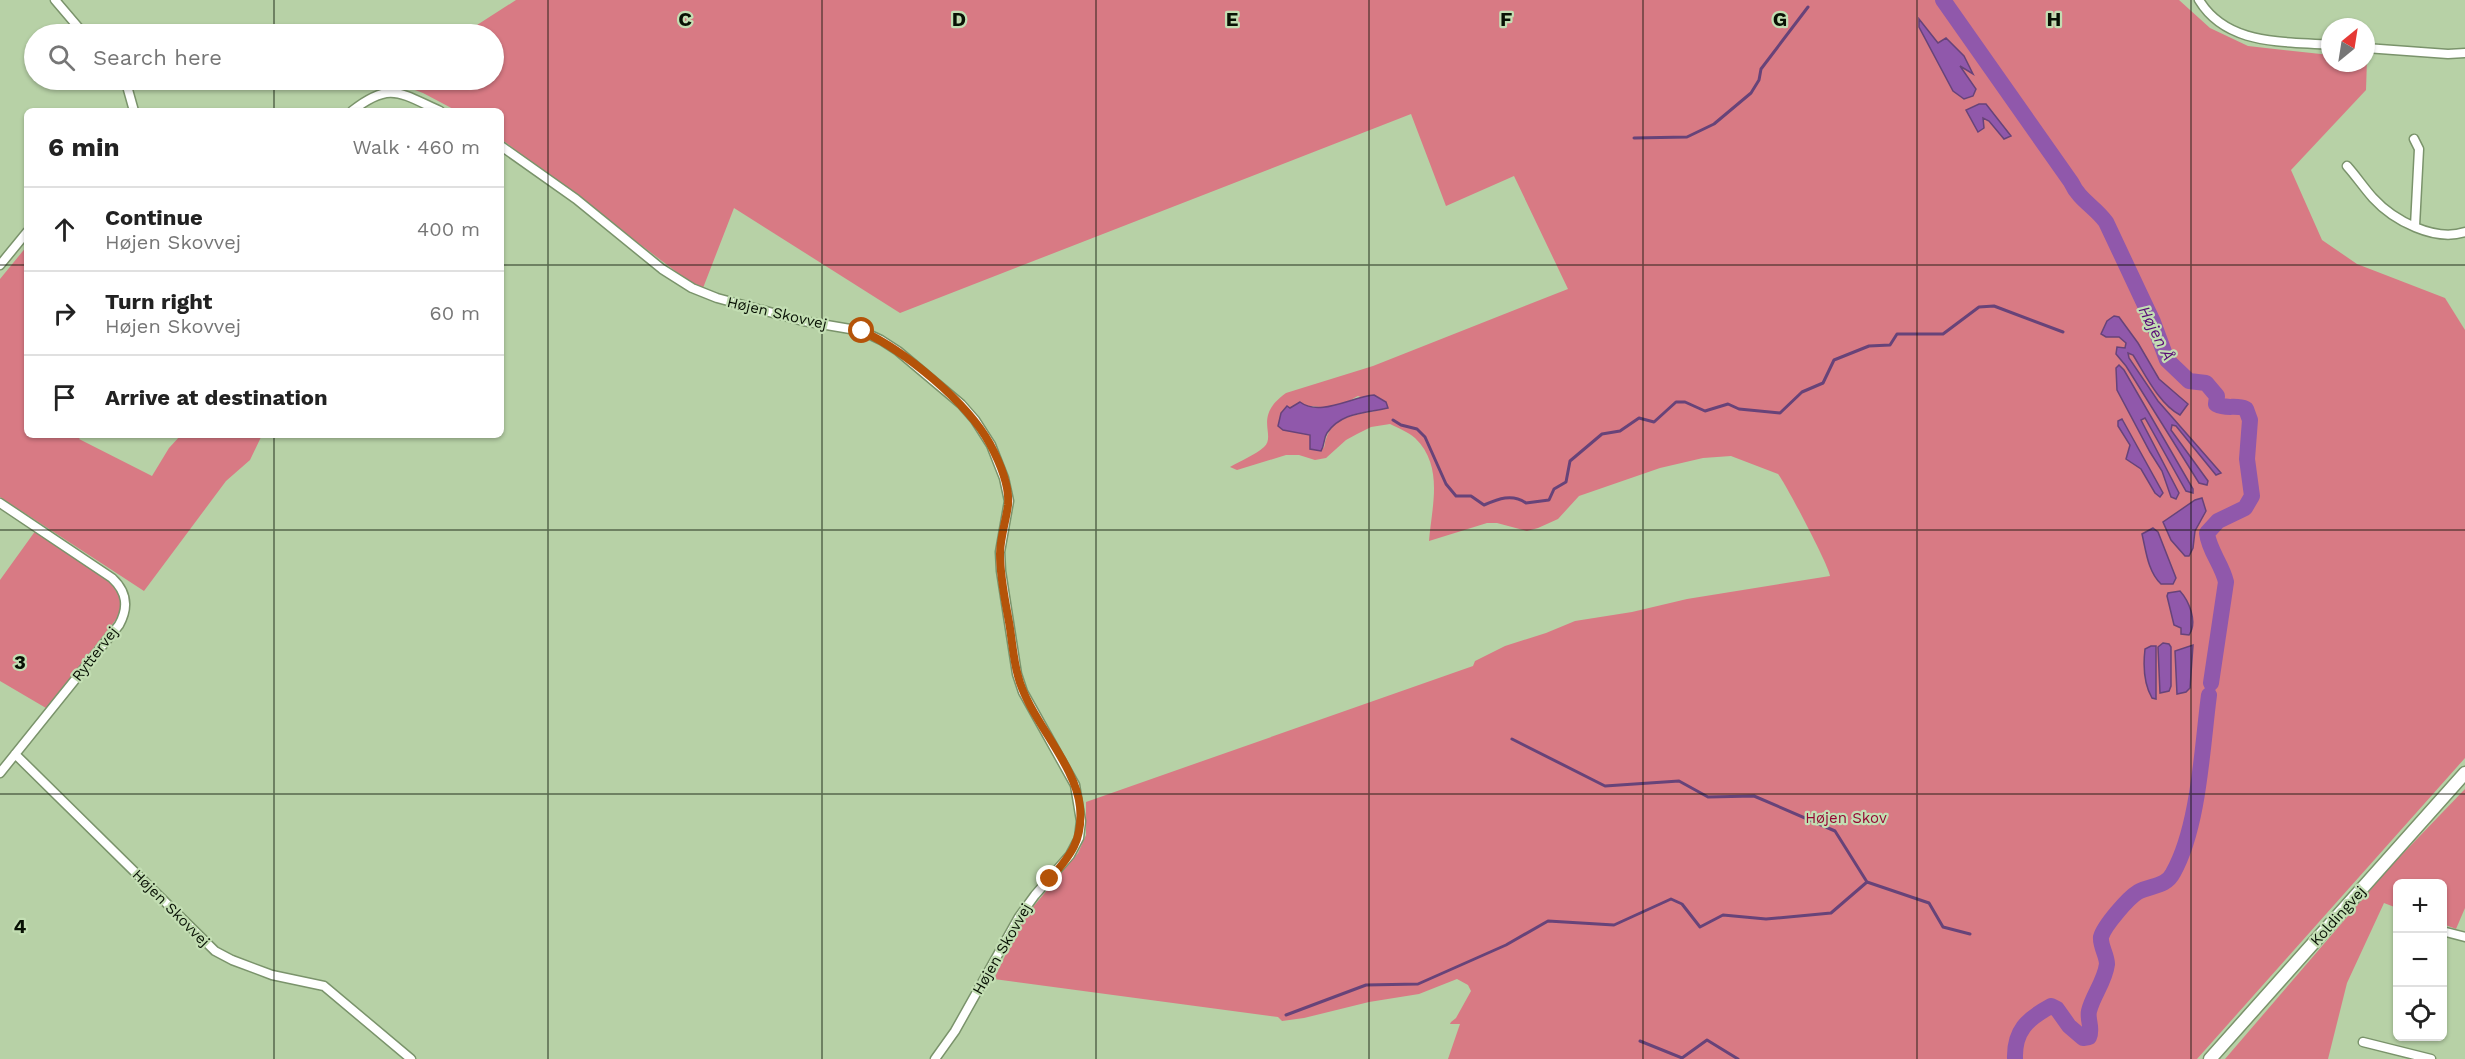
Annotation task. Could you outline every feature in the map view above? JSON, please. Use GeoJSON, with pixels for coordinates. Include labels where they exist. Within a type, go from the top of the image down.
{"type":"FeatureCollection","features":[{"type":"Feature","properties":{"kind":"main road","name":"Koldingvej"},"geometry":{"type":"LineString","coordinates":[[2210,1059],[2465,773]]}},
{"type":"Feature","properties":{"kind":"street"},"geometry":{"type":"LineString","coordinates":[[55,0],[75,24]]}},
{"type":"Feature","properties":{"kind":"street"},"geometry":{"type":"LineString","coordinates":[[2199,0],[2214,19],[2233,32],[2257,39],[2321,44]]}},
{"type":"Feature","properties":{"kind":"street"},"geometry":{"type":"LineString","coordinates":[[2375,49],[2448,54],[2465,53]]}},
{"type":"Feature","properties":{"kind":"street"},"geometry":{"type":"LineString","coordinates":[[128,90],[133,108]]}},
{"type":"Feature","properties":{"kind":"street"},"geometry":{"type":"LineString","coordinates":[[356,108],[367,99],[382,92],[396,92],[433,108]]}},
{"type":"Feature","properties":{"kind":"street"},"geometry":{"type":"LineString","coordinates":[[2414,139],[2419,149],[2415,226]]}},
{"type":"Feature","properties":{"kind":"street","name":"Højen Skovvej"},"geometry":{"type":"LineString","coordinates":[[504,148],[576,199],[662,269],[692,288],[717,298],[803,321],[862,331],[881,340],[898,351],[961,404],[975,420],[991,446],[1004,477],[1009,501],[1000,552],[1017,674],[1023,692],[1075,785],[1081,821],[1079,838],[1070,855],[1019,917],[955,1031],[934,1059]]}},
{"type":"Feature","properties":{"kind":"street"},"geometry":{"type":"LineString","coordinates":[[2347,166],[2374,200],[2391,214],[2415,226],[2442,234],[2465,231]]}},
{"type":"Feature","properties":{"kind":"street"},"geometry":{"type":"LineString","coordinates":[[0,265],[24,236]]}},
{"type":"Feature","properties":{"kind":"street","name":"Ryttervej"},"geometry":{"type":"LineString","coordinates":[[0,503],[112,579],[125,595],[126,605],[119,625],[0,773]]}},
{"type":"Feature","properties":{"kind":"street","name":"Højen Skovvej"},"geometry":{"type":"LineString","coordinates":[[15,754],[215,951],[272,975],[324,986],[411,1059]]}},
{"type":"Feature","properties":{"kind":"street"},"geometry":{"type":"LineString","coordinates":[[2447,932],[2465,937]]}},
{"type":"Feature","properties":{"kind":"street"},"geometry":{"type":"LineString","coordinates":[[2363,1042],[2431,1059]]}},
{"type":"Feature","properties":{"kind":"green space","name":"Højen Skov"},"geometry":{"type":"Polygon","coordinates":[[[516,0],[2179,0],[2210,28],[2248,46],[2321,54],[2321,72],[2367,72],[2366,90],[2291,170],[2322,240],[2357,264],[2445,298],[2465,330],[2465,758],[2197,1059],[1448,1059],[1460,1024],[1450,1024],[1456,1018],[1471,991],[1468,985],[1457,979],[1419,994],[1369,1002],[1282,1021],[1278,1017],[994,979],[1016,933],[1033,907],[1078,853],[1086,835],[1086,802],[1473,666],[1475,661],[1505,646],[1575,621],[1632,612],[1687,599],[1830,576],[1815,542],[1778,474],[1731,456],[1703,458],[1660,468],[1579,496],[1558,519],[1538,528],[1527,531],[1497,523],[1487,523],[1429,541],[1434,500],[1430,461],[1415,438],[1390,424],[1371,427],[1357,434],[1346,440],[1326,458],[1315,460],[1299,455],[1286,455],[1237,470],[1230,467],[1264,447],[1268,437],[1267,424],[1270,410],[1286,393],[1373,366],[1568,289],[1514,176],[1446,206],[1411,114],[900,313],[734,208],[703,288],[691,283],[504,141],[504,108],[451,108],[415,90],[504,90],[504,24],[479,24],[516,0]],[[1358,396],[1330,407],[1290,408],[1287,406],[1283,430],[1310,435],[1324,448],[1332,427],[1348,417],[1388,408],[1358,396]]]}},
{"type":"Feature","properties":{"kind":"green space"},"geometry":{"type":"Polygon","coordinates":[[[24,250],[24,438],[80,438],[152,476],[169,448],[178,438],[261,438],[250,460],[226,481],[144,591],[0,497],[0,279],[24,250]]]}},
{"type":"Feature","properties":{"kind":"green space"},"geometry":{"type":"Polygon","coordinates":[[[36,530],[112,584],[122,601],[119,615],[46,708],[0,681],[0,580],[36,530]]]}},
{"type":"Feature","properties":{"kind":"green space"},"geometry":{"type":"Polygon","coordinates":[[[2465,789],[2465,908],[2456,929],[2447,926],[2447,879],[2393,879],[2393,906],[2384,903],[2347,983],[2328,1059],[2225,1059],[2390,867],[2465,789]]]}},
{"type":"Feature","properties":{"kind":"shaded area"},"geometry":{"type":"Polygon","coordinates":[[[1919,19],[1938,43],[1946,38],[1964,56],[1973,74],[1960,66],[1976,89],[1973,96],[1964,99],[1953,91],[1919,27],[1919,19]]]}},
{"type":"Feature","properties":{"kind":"shaded area"},"geometry":{"type":"Polygon","coordinates":[[[1979,104],[1986,104],[2011,136],[2004,139],[1989,121],[1983,118],[1984,128],[1978,132],[1966,110],[1979,104]]]}},
{"type":"Feature","properties":{"kind":"shaded area"},"geometry":{"type":"Polygon","coordinates":[[[2114,316],[2119,317],[2138,343],[2159,379],[2188,404],[2180,415],[2172,410],[2153,388],[2133,355],[2128,353],[2129,358],[2158,401],[2221,473],[2216,475],[2176,426],[2172,425],[2171,430],[2208,481],[2207,485],[2199,483],[2126,366],[2116,354],[2117,347],[2125,348],[2126,343],[2119,337],[2106,337],[2101,334],[2107,321],[2114,316]]]}},
{"type":"Feature","properties":{"kind":"shaded area"},"geometry":{"type":"Polygon","coordinates":[[[2119,365],[2193,489],[2193,493],[2186,491],[2145,418],[2141,420],[2179,493],[2176,499],[2171,497],[2162,471],[2117,390],[2116,368],[2119,365]]]}},
{"type":"Feature","properties":{"kind":"shaded area"},"geometry":{"type":"Polygon","coordinates":[[[1374,395],[1386,402],[1388,408],[1355,414],[1339,421],[1327,433],[1321,451],[1310,449],[1310,435],[1283,430],[1278,426],[1281,413],[1287,406],[1290,408],[1300,402],[1317,408],[1326,407],[1374,395]]]}},
{"type":"Feature","properties":{"kind":"shaded area"},"geometry":{"type":"Polygon","coordinates":[[[2122,419],[2163,493],[2160,497],[2155,493],[2141,469],[2126,459],[2130,445],[2118,426],[2118,421],[2122,419]]]}},
{"type":"Feature","properties":{"kind":"shaded area"},"geometry":{"type":"Polygon","coordinates":[[[2202,498],[2206,511],[2195,531],[2193,548],[2189,556],[2185,556],[2171,540],[2163,522],[2195,500],[2202,498]]]}},
{"type":"Feature","properties":{"kind":"shaded area"},"geometry":{"type":"Polygon","coordinates":[[[2153,528],[2158,532],[2176,578],[2173,584],[2161,584],[2150,567],[2142,534],[2153,528]]]}},
{"type":"Feature","properties":{"kind":"shaded area"},"geometry":{"type":"Polygon","coordinates":[[[2180,591],[2191,612],[2193,624],[2189,635],[2181,634],[2181,628],[2174,625],[2167,596],[2168,593],[2180,591]]]}},
{"type":"Feature","properties":{"kind":"shaded area"},"geometry":{"type":"Polygon","coordinates":[[[2163,643],[2171,647],[2171,686],[2169,691],[2160,693],[2158,647],[2163,643]]]}},
{"type":"Feature","properties":{"kind":"shaded area"},"geometry":{"type":"Polygon","coordinates":[[[2193,645],[2190,688],[2186,692],[2177,694],[2175,651],[2193,645]]]}},
{"type":"Feature","properties":{"kind":"shaded area"},"geometry":{"type":"Polygon","coordinates":[[[2156,646],[2156,699],[2152,698],[2149,693],[2145,675],[2145,649],[2156,646]]]}},
{"type":"Feature","properties":{"kind":"waterway","name":"Højen Å"},"geometry":{"type":"LineString","coordinates":[[1943,0],[2078,194],[2106,222],[2153,322],[2167,360],[2189,381],[2206,383],[2217,396],[2216,404],[2246,409],[2250,420],[2247,459],[2252,496],[2245,508],[2218,521],[2207,533],[2210,546],[2226,582],[2211,683]]}},
{"type":"Feature","properties":{"kind":"waterway"},"geometry":{"type":"LineString","coordinates":[[1634,138],[1687,137],[1714,124],[1751,93],[1759,80],[1761,69],[1808,7]]}},
{"type":"Feature","properties":{"kind":"waterway"},"geometry":{"type":"LineString","coordinates":[[1393,420],[1401,425],[1417,429],[1425,437],[1446,484],[1456,496],[1471,496],[1484,505],[1505,498],[1516,498],[1526,503],[1549,500],[1554,489],[1566,482],[1570,461],[1602,434],[1620,431],[1639,418],[1654,422],[1676,402],[1685,402],[1705,411],[1728,404],[1739,409],[1780,413],[1802,392],[1823,383],[1834,360],[1869,346],[1890,345],[1897,334],[1943,334],[1979,307],[1994,306],[2063,332]]}},
{"type":"Feature","properties":{"kind":"waterway","name":"Højen Å"},"geometry":{"type":"LineString","coordinates":[[2015,1059],[2017,1041],[2024,1027],[2035,1016],[2051,1006],[2057,1009],[2069,1026],[2083,1038],[2089,1037],[2089,1011],[2107,964],[2101,940],[2103,932],[2134,895],[2170,878],[2182,854],[2189,833],[2198,787],[2209,695]]}},
{"type":"Feature","properties":{"kind":"waterway"},"geometry":{"type":"LineString","coordinates":[[1512,739],[1605,786],[1679,781],[1708,797],[1754,796],[1835,831],[1867,882]]}},
{"type":"Feature","properties":{"kind":"waterway"},"geometry":{"type":"LineString","coordinates":[[1286,1015],[1366,985],[1418,984],[1506,945],[1548,921],[1614,925],[1671,899],[1682,904],[1700,927],[1723,915],[1766,919],[1831,913],[1867,882],[1929,903],[1943,927],[1970,934]]}},
{"type":"Feature","properties":{"kind":"waterway"},"geometry":{"type":"LineString","coordinates":[[1640,1041],[1682,1058],[1707,1040],[1738,1059]]}},
{"type":"Feature","properties":{"kind":"route"},"geometry":{"type":"LineString","coordinates":[[862,331],[898,351],[961,404],[975,420],[991,446],[1004,477],[1009,501],[1000,552],[1001,572],[1017,674],[1023,692],[1075,785],[1079,803],[1081,821],[1079,838],[1070,855],[1050,879]]}}]}
